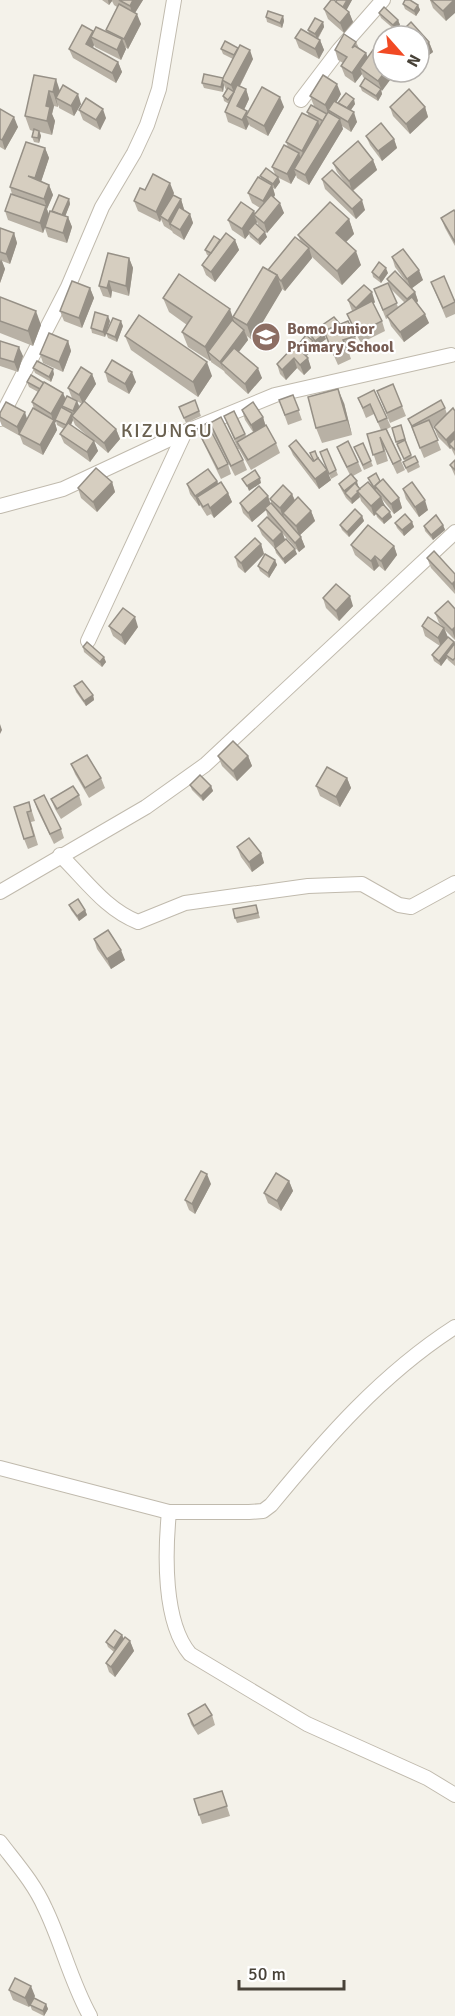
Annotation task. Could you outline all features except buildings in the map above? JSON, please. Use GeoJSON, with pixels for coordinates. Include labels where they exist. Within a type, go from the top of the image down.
{"type":"FeatureCollection","features":[{"type":"Feature","properties":{"kind":"street"},"geometry":{"type":"LineString","coordinates":[[0,419],[68,287],[102,207],[134,153],[147,125],[159,89],[174,0]]}},
{"type":"Feature","properties":{"kind":"street"},"geometry":{"type":"LineString","coordinates":[[301,100],[339,50],[383,0]]}},
{"type":"Feature","properties":{"kind":"street"},"geometry":{"type":"LineString","coordinates":[[0,506],[63,489],[186,432],[294,390],[454,358]]}},
{"type":"Feature","properties":{"kind":"street"},"geometry":{"type":"LineString","coordinates":[[88,641],[186,432]]}},
{"type":"Feature","properties":{"kind":"street"},"geometry":{"type":"LineString","coordinates":[[0,892],[146,807],[205,765],[455,531]]}},
{"type":"Feature","properties":{"kind":"street"},"geometry":{"type":"LineString","coordinates":[[60,855],[108,904],[121,915],[138,922],[185,903],[308,886],[362,884],[399,905],[411,907],[455,882]]}},
{"type":"Feature","properties":{"kind":"street"},"geometry":{"type":"LineString","coordinates":[[0,1468],[169,1512],[262,1511],[271,1505],[358,1404],[418,1351],[455,1327]]}},
{"type":"Feature","properties":{"kind":"street"},"geometry":{"type":"LineString","coordinates":[[169,1512],[167,1553],[173,1623],[181,1644],[190,1654],[307,1724],[427,1778],[455,1795]]}},
{"type":"Feature","properties":{"kind":"street"},"geometry":{"type":"LineString","coordinates":[[0,1842],[28,1877],[45,1906],[90,2016]]}},
{"type":"Feature","properties":{"kind":"place","name":"Bomo Junior Primary School"},"geometry":{"type":"Point","coordinates":[266,337]}},
{"type":"Feature","properties":{"kind":"district","name":"KIZUNGU"},"geometry":{"type":"Point","coordinates":[167,430]}}]}
